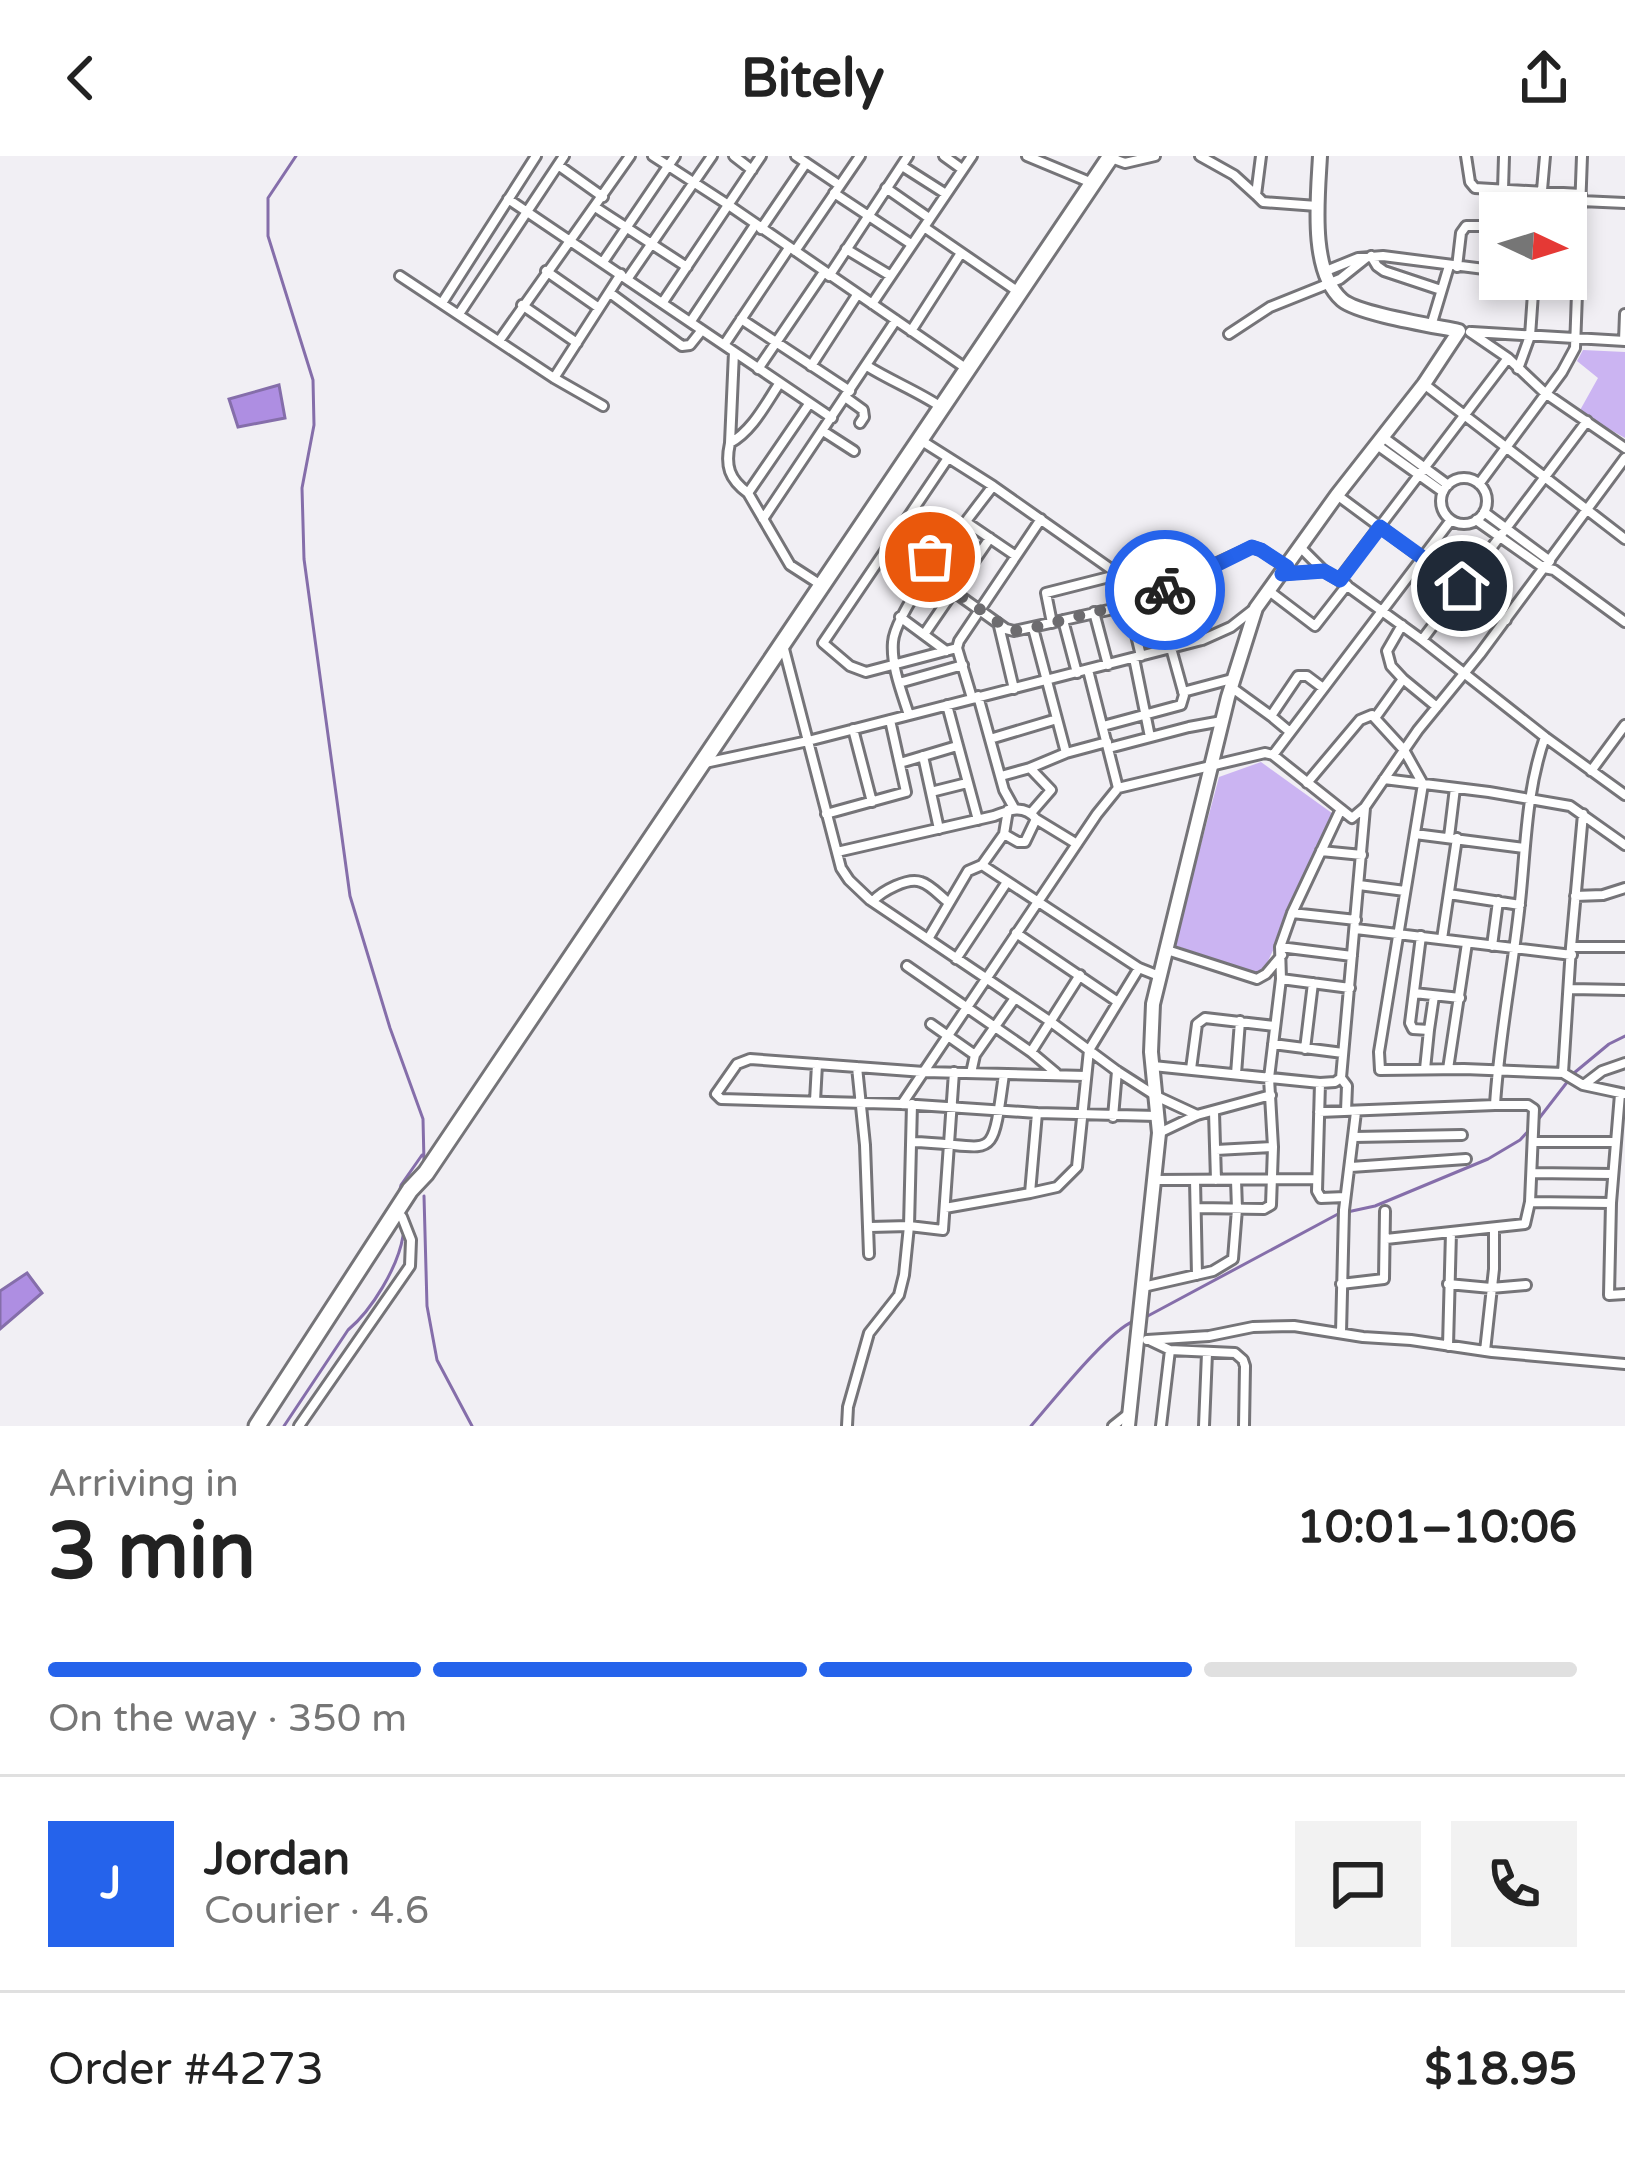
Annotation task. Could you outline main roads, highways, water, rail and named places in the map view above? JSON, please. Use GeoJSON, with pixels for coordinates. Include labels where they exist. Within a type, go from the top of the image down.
{"type":"FeatureCollection","features":[{"type":"Feature","properties":{"kind":"highway"},"geometry":{"type":"LineString","coordinates":[[256,1426],[410,1190],[1110,157]]}},
{"type":"Feature","properties":{"kind":"highway"},"geometry":{"type":"LineString","coordinates":[[268,1426],[402,1217],[418,1183]]}},
{"type":"Feature","properties":{"kind":"waterway"},"geometry":{"type":"LineString","coordinates":[[296,156],[268,198],[268,236],[313,380],[314,425],[302,488],[304,559],[350,896],[423,1119],[424,1162]]}},
{"type":"Feature","properties":{"kind":"waterway"},"geometry":{"type":"LineString","coordinates":[[1574,1073],[1625,1036]]}},
{"type":"Feature","properties":{"kind":"waterway"},"geometry":{"type":"LineString","coordinates":[[1537,1121],[1568,1081]]}},
{"type":"Feature","properties":{"kind":"waterway"},"geometry":{"type":"LineString","coordinates":[[1144,1318],[1338,1214],[1375,1206],[1488,1159],[1531,1128]]}},
{"type":"Feature","properties":{"kind":"waterway"},"geometry":{"type":"LineString","coordinates":[[399,1193],[422,1155]]}},
{"type":"Feature","properties":{"kind":"waterway"},"geometry":{"type":"LineString","coordinates":[[424,1196],[427,1306],[437,1360],[472,1426]]}},
{"type":"Feature","properties":{"kind":"waterway"},"geometry":{"type":"LineString","coordinates":[[284,1426],[383,1287],[403,1236]]}},
{"type":"Feature","properties":{"kind":"waterway"},"geometry":{"type":"LineString","coordinates":[[1031,1426],[1096,1352],[1134,1321]]}}]}
